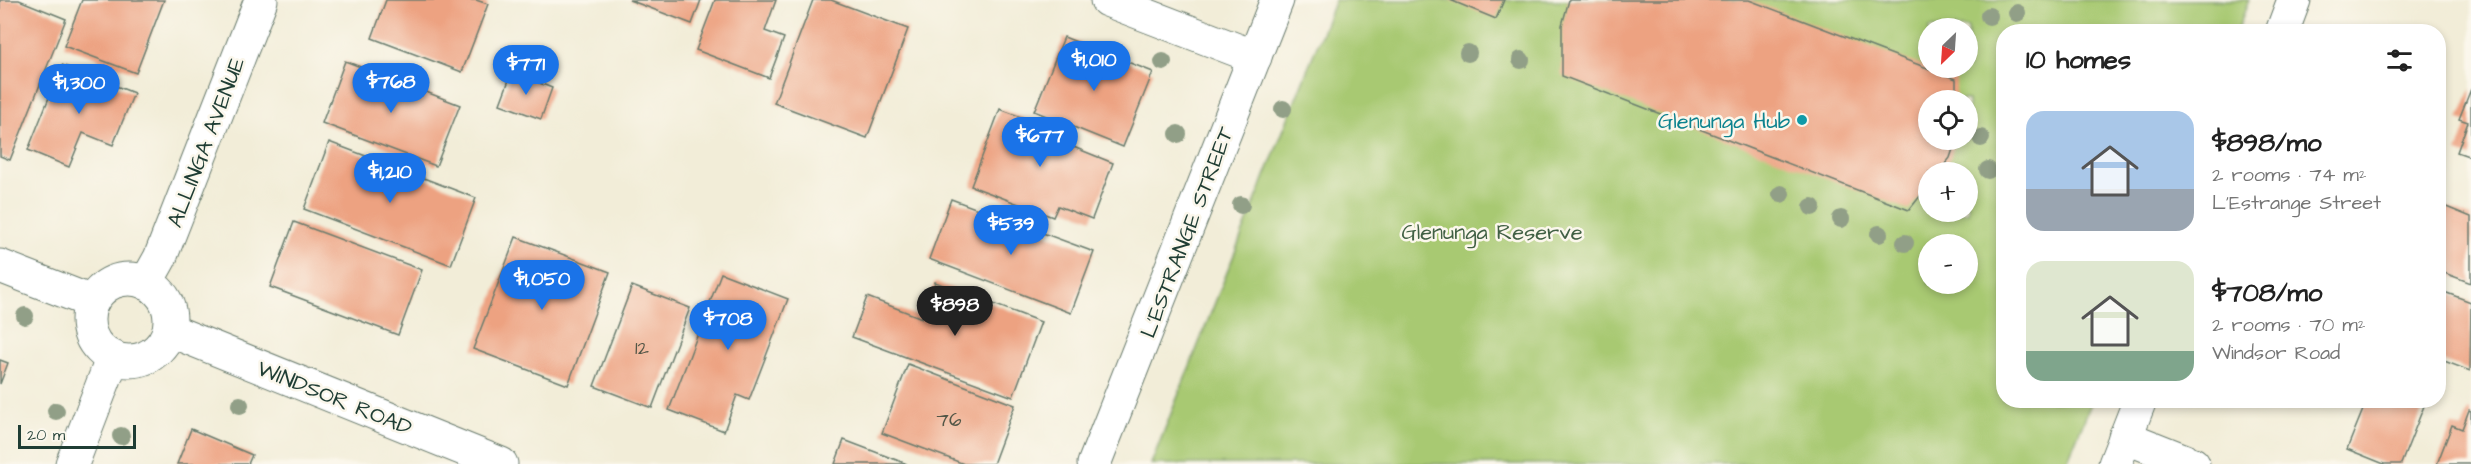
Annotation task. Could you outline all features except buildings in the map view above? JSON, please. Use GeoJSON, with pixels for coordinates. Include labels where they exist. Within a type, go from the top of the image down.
{"type":"FeatureCollection","features":[{"type":"Feature","properties":{"kind":"street","name":"ALLINGA AVENUE"},"geometry":{"type":"LineString","coordinates":[[147,283],[160,258],[261,0]]}},
{"type":"Feature","properties":{"kind":"street"},"geometry":{"type":"LineString","coordinates":[[1107,0],[1255,57]]}},
{"type":"Feature","properties":{"kind":"street","name":"L'ESTRANGE STREET"},"geometry":{"type":"LineString","coordinates":[[1094,464],[1277,0]]}},
{"type":"Feature","properties":{"kind":"street"},"geometry":{"type":"LineString","coordinates":[[2285,24],[2294,0]]}},
{"type":"Feature","properties":{"kind":"street"},"geometry":{"type":"LineString","coordinates":[[0,266],[92,302]]}},
{"type":"Feature","properties":{"kind":"street"},"geometry":{"type":"LineString","coordinates":[[134,279],[147,283],[158,291],[166,303],[170,316],[169,330],[163,343],[153,353],[141,359],[126,360],[113,357],[93,340],[89,321],[92,302],[99,292],[110,284],[134,279]]}},
{"type":"Feature","properties":{"kind":"street","name":"WINDSOR ROAD"},"geometry":{"type":"LineString","coordinates":[[169,330],[501,464]]}},
{"type":"Feature","properties":{"kind":"street"},"geometry":{"type":"LineString","coordinates":[[72,464],[113,357]]}},
{"type":"Feature","properties":{"kind":"street"},"geometry":{"type":"LineString","coordinates":[[2137,408],[2120,451],[2193,464]]}},
{"type":"Feature","properties":{"kind":"green space","name":"Glenunga Reserve"},"geometry":{"type":"Polygon","coordinates":[[[1335,0],[2249,0],[2240,24],[1996,24],[1996,408],[2089,408],[2066,464],[1151,464],[1335,0]]]}},
{"type":"Feature","properties":{"kind":"place","name":"Glenunga Hub"},"geometry":{"type":"Point","coordinates":[1802,120]}}]}
